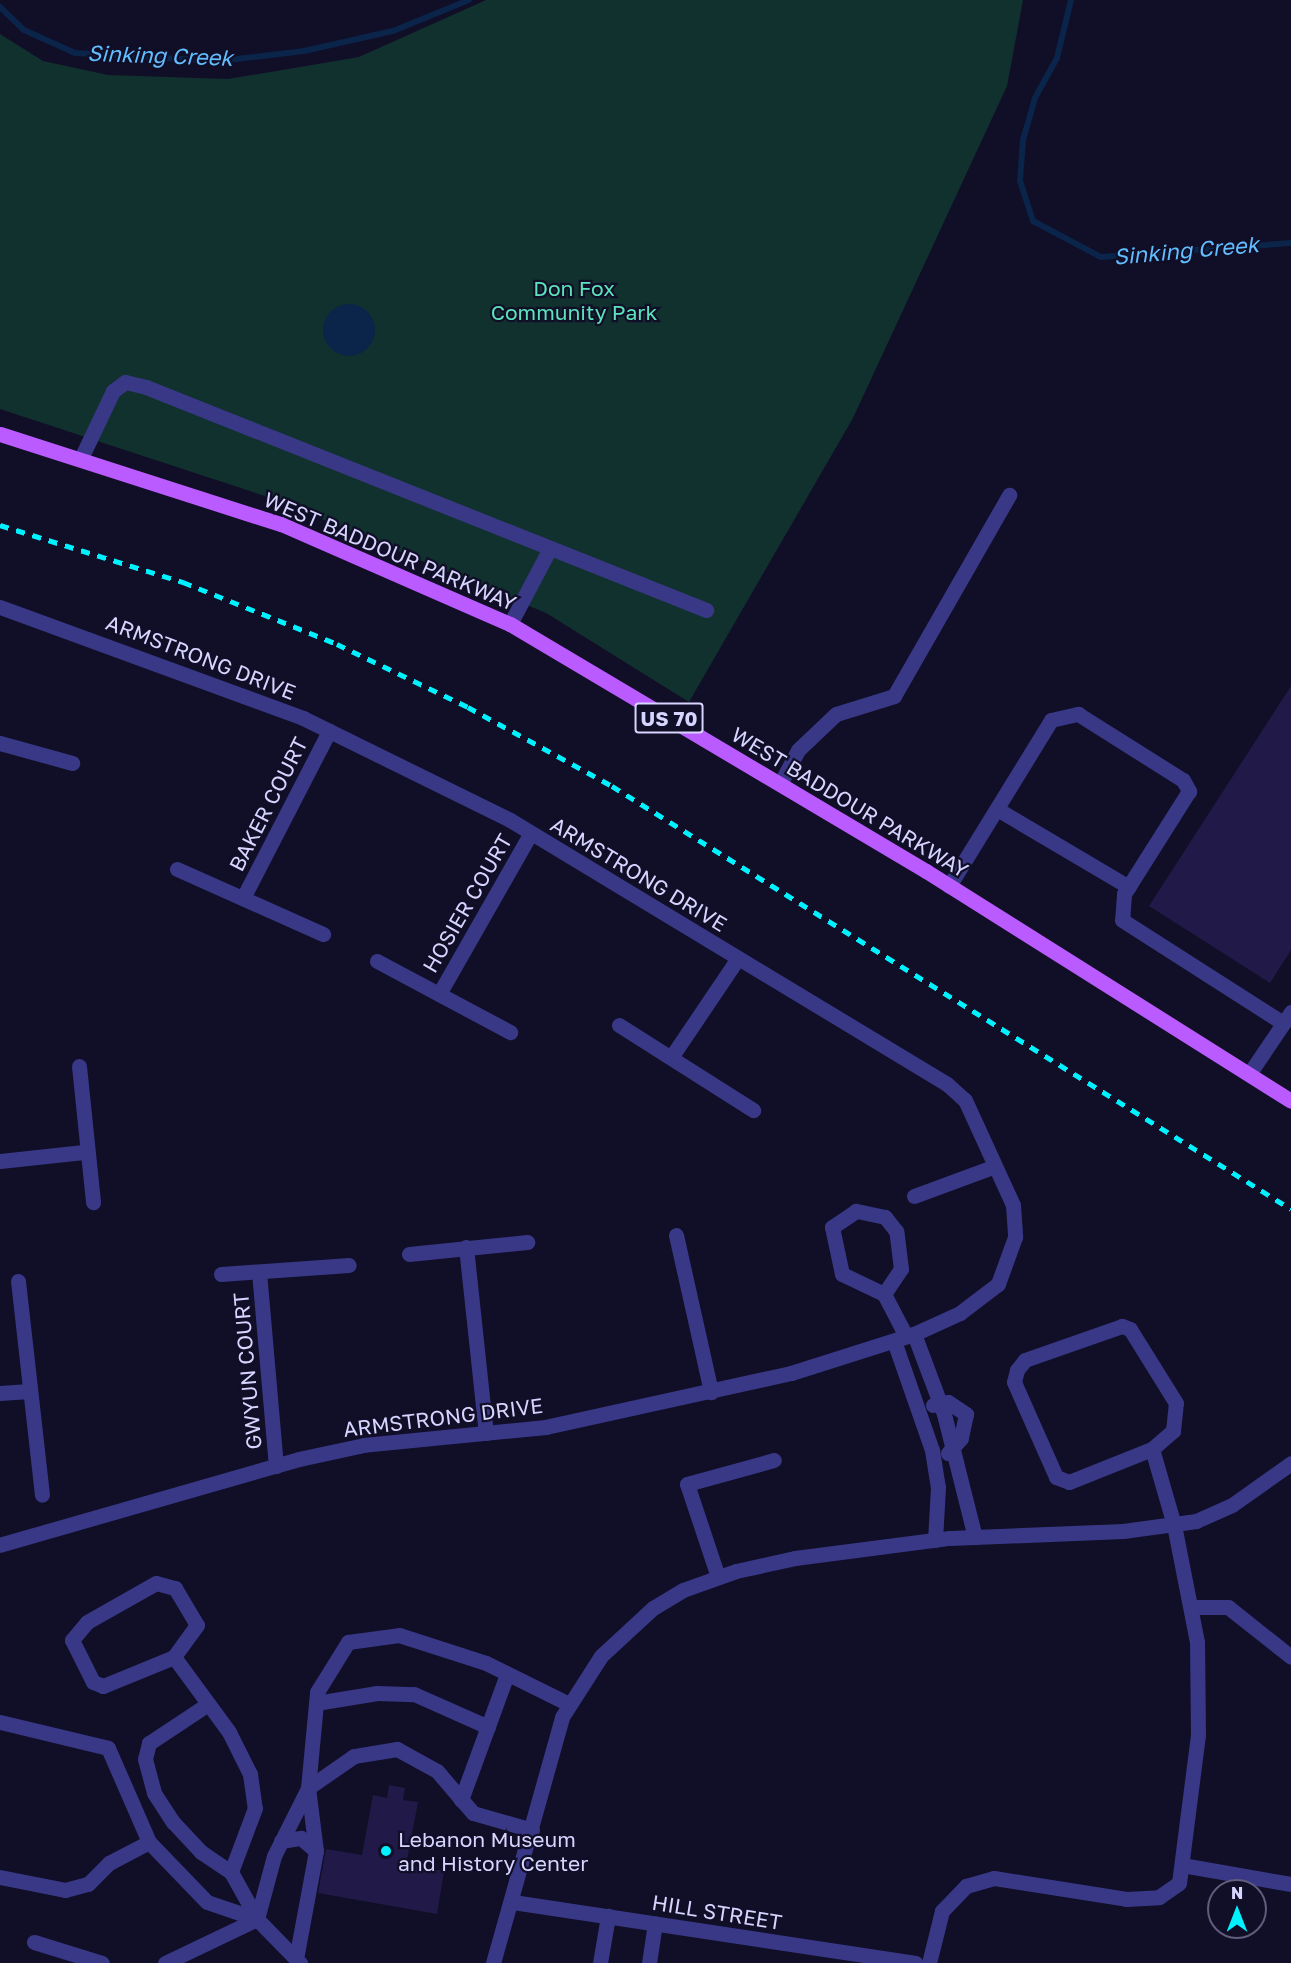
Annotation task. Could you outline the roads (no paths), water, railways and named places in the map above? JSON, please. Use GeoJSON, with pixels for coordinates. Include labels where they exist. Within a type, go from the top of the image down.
{"type":"FeatureCollection","features":[{"type":"Feature","properties":{"kind":"main road","name":"WEST BADDOUR PARKWAY"},"geometry":{"type":"LineString","coordinates":[[0,434],[82,456],[281,524],[510,624],[949,886],[1291,1101]]}},
{"type":"Feature","properties":{"kind":"street"},"geometry":{"type":"LineString","coordinates":[[82,456],[113,391],[124,382],[706,610]]}},
{"type":"Feature","properties":{"kind":"street"},"geometry":{"type":"LineString","coordinates":[[780,784],[798,750],[836,714],[894,696],[1009,495]]}},
{"type":"Feature","properties":{"kind":"street"},"geometry":{"type":"LineString","coordinates":[[510,624],[549,550]]}},
{"type":"Feature","properties":{"kind":"street","name":"ARMSTRONG DRIVE"},"geometry":{"type":"LineString","coordinates":[[0,607],[329,731],[531,833],[947,1084],[965,1100],[1013,1205],[1015,1236],[998,1284],[960,1313],[905,1337],[711,1392],[546,1427],[364,1445],[276,1466],[0,1545]]}},
{"type":"Feature","properties":{"kind":"street"},"geometry":{"type":"LineString","coordinates":[[949,886],[1051,720],[1078,714],[1183,780],[1189,791],[1129,887],[1122,907],[1128,928],[1287,1018],[1249,1074]]}},
{"type":"Feature","properties":{"kind":"street","name":"BAKER COURT"},"geometry":{"type":"LineString","coordinates":[[244,896],[329,731]]}},
{"type":"Feature","properties":{"kind":"street"},"geometry":{"type":"LineString","coordinates":[[0,743],[72,763]]}},
{"type":"Feature","properties":{"kind":"street"},"geometry":{"type":"LineString","coordinates":[[997,808],[1129,887]]}},
{"type":"Feature","properties":{"kind":"street","name":"HOSIER COURT"},"geometry":{"type":"LineString","coordinates":[[439,994],[531,833]]}},
{"type":"Feature","properties":{"kind":"street","name":"BAKER COURT"},"geometry":{"type":"LineString","coordinates":[[177,869],[244,896],[323,934]]}},
{"type":"Feature","properties":{"kind":"street"},"geometry":{"type":"LineString","coordinates":[[672,1056],[738,958]]}},
{"type":"Feature","properties":{"kind":"street","name":"HOSIER COURT"},"geometry":{"type":"LineString","coordinates":[[377,961],[510,1032]]}},
{"type":"Feature","properties":{"kind":"street"},"geometry":{"type":"LineString","coordinates":[[619,1025],[672,1056],[753,1110]]}},
{"type":"Feature","properties":{"kind":"street"},"geometry":{"type":"LineString","coordinates":[[79,1066],[84,1152],[93,1202]]}},
{"type":"Feature","properties":{"kind":"street"},"geometry":{"type":"LineString","coordinates":[[0,1161],[84,1152]]}},
{"type":"Feature","properties":{"kind":"street"},"geometry":{"type":"LineString","coordinates":[[914,1196],[995,1166]]}},
{"type":"Feature","properties":{"kind":"street"},"geometry":{"type":"LineString","coordinates":[[884,1294],[901,1269],[896,1231],[885,1217],[856,1211],[832,1227],[842,1274],[884,1294],[939,1402],[975,1537]]}},
{"type":"Feature","properties":{"kind":"street"},"geometry":{"type":"LineString","coordinates":[[676,1235],[711,1392]]}},
{"type":"Feature","properties":{"kind":"street"},"geometry":{"type":"LineString","coordinates":[[409,1254],[527,1242]]}},
{"type":"Feature","properties":{"kind":"street"},"geometry":{"type":"LineString","coordinates":[[466,1247],[486,1433]]}},
{"type":"Feature","properties":{"kind":"street","name":"GWYUN COURT"},"geometry":{"type":"LineString","coordinates":[[221,1274],[349,1265]]}},
{"type":"Feature","properties":{"kind":"street","name":"GWYUN COURT"},"geometry":{"type":"LineString","coordinates":[[259,1272],[276,1466]]}},
{"type":"Feature","properties":{"kind":"street"},"geometry":{"type":"LineString","coordinates":[[18,1281],[42,1495]]}},
{"type":"Feature","properties":{"kind":"street"},"geometry":{"type":"LineString","coordinates":[[1104,1329],[1130,1329],[1176,1403],[1173,1431],[1152,1449],[1069,1482],[1056,1477],[1014,1382],[1017,1370],[1025,1360],[1104,1329]]}},
{"type":"Feature","properties":{"kind":"street"},"geometry":{"type":"LineString","coordinates":[[905,1337],[919,1410],[934,1458],[935,1540]]}},
{"type":"Feature","properties":{"kind":"street"},"geometry":{"type":"LineString","coordinates":[[0,1393],[29,1391]]}},
{"type":"Feature","properties":{"kind":"street"},"geometry":{"type":"LineString","coordinates":[[919,1410],[939,1402],[959,1406],[966,1414],[966,1425],[952,1452],[934,1458]]}},
{"type":"Feature","properties":{"kind":"street"},"geometry":{"type":"LineString","coordinates":[[929,1963],[942,1911],[966,1886],[994,1878],[1126,1899],[1159,1897],[1179,1882],[1198,1735],[1191,1607],[1174,1525],[1152,1449]]}},
{"type":"Feature","properties":{"kind":"street"},"geometry":{"type":"LineString","coordinates":[[718,1577],[687,1484],[774,1460]]}},
{"type":"Feature","properties":{"kind":"street"},"geometry":{"type":"LineString","coordinates":[[494,1963],[569,1704],[626,1630],[683,1590],[718,1577],[795,1558],[935,1540],[1174,1525],[1232,1505],[1288,1470]]}},
{"type":"Feature","properties":{"kind":"street"},"geometry":{"type":"LineString","coordinates":[[156,1583],[167,1584],[197,1625],[174,1657],[103,1686],[93,1682],[72,1640],[87,1622],[156,1583]]}},
{"type":"Feature","properties":{"kind":"street"},"geometry":{"type":"LineString","coordinates":[[1191,1607],[1228,1607],[1291,1658]]}},
{"type":"Feature","properties":{"kind":"street"},"geometry":{"type":"LineString","coordinates":[[298,1961],[316,1851],[308,1788],[317,1692],[348,1642],[399,1635],[507,1674],[569,1704]]}},
{"type":"Feature","properties":{"kind":"street"},"geometry":{"type":"LineString","coordinates":[[174,1657],[208,1704],[250,1774],[255,1808],[231,1872]]}},
{"type":"Feature","properties":{"kind":"street"},"geometry":{"type":"LineString","coordinates":[[461,1800],[507,1674]]}},
{"type":"Feature","properties":{"kind":"street"},"geometry":{"type":"LineString","coordinates":[[316,1703],[377,1693],[414,1694],[488,1727]]}},
{"type":"Feature","properties":{"kind":"street"},"geometry":{"type":"LineString","coordinates":[[208,1704],[149,1743],[145,1759],[154,1793],[173,1822],[201,1852],[231,1872],[257,1919],[298,1961]]}},
{"type":"Feature","properties":{"kind":"street"},"geometry":{"type":"LineString","coordinates":[[0,1722],[108,1748],[149,1842],[207,1902],[257,1919]]}},
{"type":"Feature","properties":{"kind":"street"},"geometry":{"type":"LineString","coordinates":[[165,1963],[257,1919],[281,1841],[308,1788],[354,1756],[398,1749],[437,1771],[473,1813],[532,1830]]}},
{"type":"Feature","properties":{"kind":"street"},"geometry":{"type":"LineString","coordinates":[[281,1841],[301,1838],[316,1851]]}},
{"type":"Feature","properties":{"kind":"street"},"geometry":{"type":"LineString","coordinates":[[0,1877],[65,1890],[88,1884],[109,1863],[149,1842]]}},
{"type":"Feature","properties":{"kind":"street"},"geometry":{"type":"LineString","coordinates":[[1182,1864],[1291,1884]]}},
{"type":"Feature","properties":{"kind":"street","name":"HILL STREET"},"geometry":{"type":"LineString","coordinates":[[513,1902],[915,1963]]}},
{"type":"Feature","properties":{"kind":"street"},"geometry":{"type":"LineString","coordinates":[[600,1963],[608,1916]]}},
{"type":"Feature","properties":{"kind":"street"},"geometry":{"type":"LineString","coordinates":[[649,1963],[655,1923]]}},
{"type":"Feature","properties":{"kind":"street"},"geometry":{"type":"LineString","coordinates":[[34,1942],[102,1963]]}},
{"type":"Feature","properties":{"kind":"water"},"geometry":{"type":"Polygon","coordinates":[[[344,304],[354,304],[363,308],[371,316],[375,330],[371,344],[363,352],[354,356],[344,356],[335,352],[327,344],[323,335],[323,325],[327,316],[335,308],[344,304]]]}},
{"type":"Feature","properties":{"kind":"waterway","name":"Sinking Creek"},"geometry":{"type":"LineString","coordinates":[[0,7],[24,30],[75,53],[220,61],[304,51],[393,31],[469,0]]}},
{"type":"Feature","properties":{"kind":"waterway","name":"Sinking Creek"},"geometry":{"type":"LineString","coordinates":[[1071,0],[1057,58],[1035,98],[1023,140],[1020,181],[1033,221],[1101,257],[1291,243]]}},
{"type":"Feature","properties":{"kind":"railway"},"geometry":{"type":"LineString","coordinates":[[0,525],[183,582],[337,644],[468,707],[612,786],[1291,1209]]}},
{"type":"Feature","properties":{"kind":"place","name":"Lebanon Museum and History Center"},"geometry":{"type":"Point","coordinates":[386,1851]}},
{"type":"Feature","properties":{"kind":"park label","name":"Don Fox Community Park"},"geometry":{"type":"Point","coordinates":[574,300]}}]}
